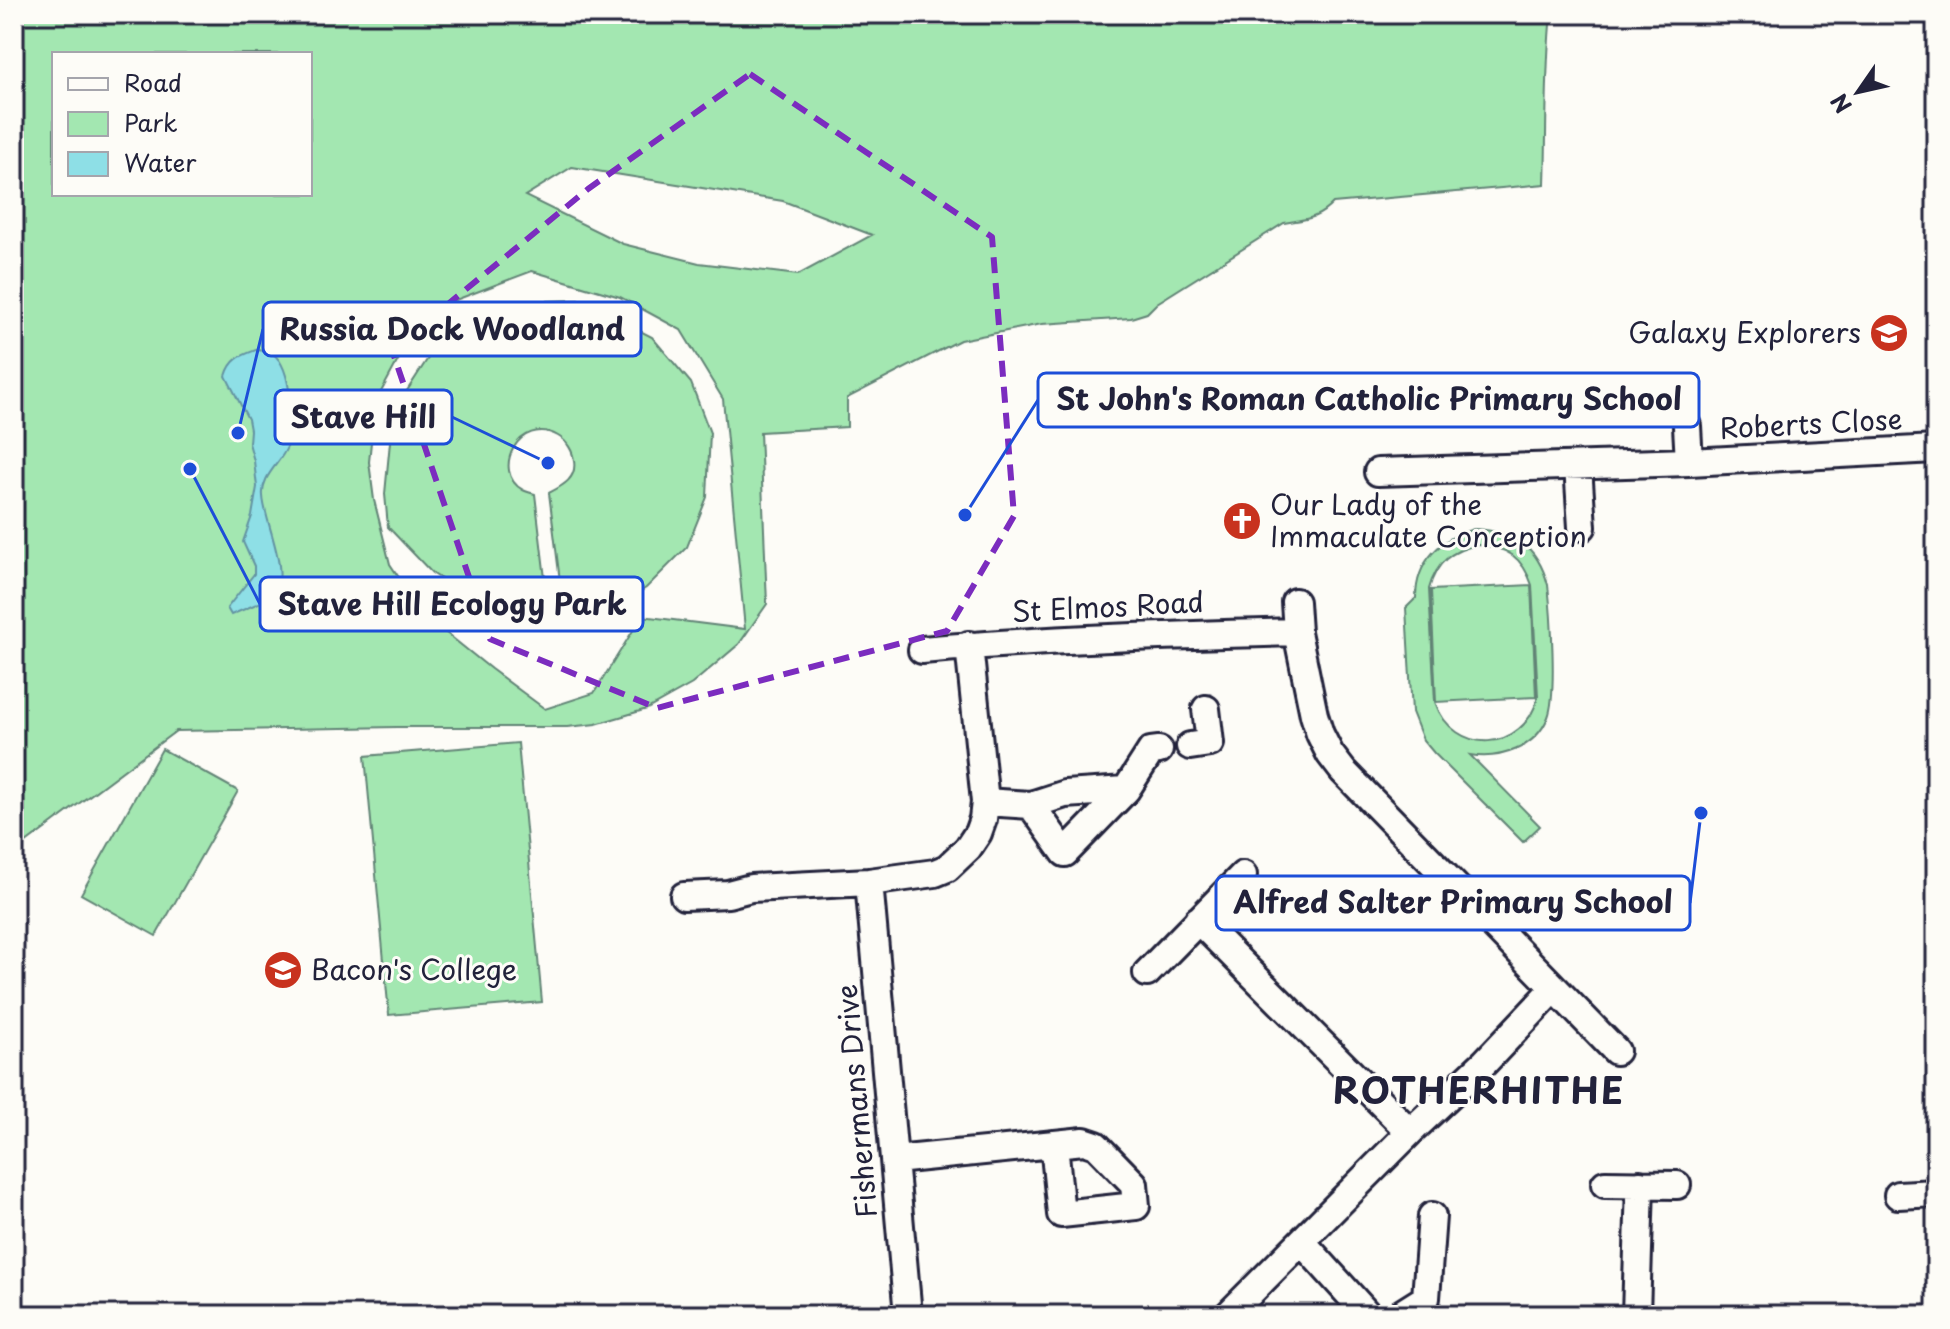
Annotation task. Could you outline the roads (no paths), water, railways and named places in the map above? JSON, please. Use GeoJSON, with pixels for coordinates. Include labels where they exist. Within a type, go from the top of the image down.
{"type":"FeatureCollection","features":[{"type":"Feature","properties":{"kind":"street","name":"Roberts Close"},"geometry":{"type":"LineString","coordinates":[[1687,426],[1689,462]]}},
{"type":"Feature","properties":{"kind":"street","name":"Roberts Close"},"geometry":{"type":"LineString","coordinates":[[1378,472],[1689,462],[1936,449]]}},
{"type":"Feature","properties":{"kind":"street"},"geometry":{"type":"LineString","coordinates":[[1578,466],[1582,527]]}},
{"type":"Feature","properties":{"kind":"street"},"geometry":{"type":"LineString","coordinates":[[1295,602],[1297,632],[1314,715],[1330,754],[1343,771],[1616,1051]]}},
{"type":"Feature","properties":{"kind":"street","name":"St Elmos Road"},"geometry":{"type":"LineString","coordinates":[[922,650],[1171,635],[1297,632]]}},
{"type":"Feature","properties":{"kind":"street"},"geometry":{"type":"LineString","coordinates":[[684,896],[728,894],[751,888],[869,882],[918,876],[947,868],[968,848],[978,833],[985,802],[969,645]]}},
{"type":"Feature","properties":{"kind":"street"},"geometry":{"type":"LineString","coordinates":[[1190,746],[1210,743],[1206,709]]}},
{"type":"Feature","properties":{"kind":"street"},"geometry":{"type":"LineString","coordinates":[[1031,805],[1065,853],[1126,790],[1151,751],[1159,750]]}},
{"type":"Feature","properties":{"kind":"street"},"geometry":{"type":"LineString","coordinates":[[985,802],[1031,805],[1065,794],[1126,790]]}},
{"type":"Feature","properties":{"kind":"street"},"geometry":{"type":"LineString","coordinates":[[1147,973],[1243,875]]}},
{"type":"Feature","properties":{"kind":"street","name":"Fishermans Drive"},"geometry":{"type":"LineString","coordinates":[[869,882],[908,1315]]}},
{"type":"Feature","properties":{"kind":"street"},"geometry":{"type":"LineString","coordinates":[[1198,920],[1410,1132]]}},
{"type":"Feature","properties":{"kind":"street"},"geometry":{"type":"LineString","coordinates":[[1228,1315],[1410,1132],[1485,1062],[1554,989]]}},
{"type":"Feature","properties":{"kind":"street"},"geometry":{"type":"LineString","coordinates":[[895,1160],[1054,1144]]}},
{"type":"Feature","properties":{"kind":"street"},"geometry":{"type":"LineString","coordinates":[[1605,1184],[1677,1185]]}},
{"type":"Feature","properties":{"kind":"street"},"geometry":{"type":"LineString","coordinates":[[1636,1315],[1640,1184]]}},
{"type":"Feature","properties":{"kind":"street"},"geometry":{"type":"LineString","coordinates":[[1898,1195],[1936,1193]]}},
{"type":"Feature","properties":{"kind":"street"},"geometry":{"type":"LineString","coordinates":[[1399,1315],[1425,1306],[1432,1216]]}},
{"type":"Feature","properties":{"kind":"street"},"geometry":{"type":"LineString","coordinates":[[1302,1242],[1368,1315]]}},
{"type":"Feature","properties":{"kind":"water"},"geometry":{"type":"Polygon","coordinates":[[[256,350],[267,351],[279,361],[290,398],[291,426],[287,447],[263,489],[264,507],[280,575],[273,597],[231,615],[227,608],[254,574],[254,566],[243,542],[257,487],[248,419],[226,376],[237,359],[256,350]]]}},
{"type":"Feature","properties":{"kind":"place","name":"Galaxy Explorers"},"geometry":{"type":"Point","coordinates":[1889,333]}},
{"type":"Feature","properties":{"kind":"place","name":"Russia Dock Woodland"},"geometry":{"type":"Point","coordinates":[238,433]}},
{"type":"Feature","properties":{"kind":"place","name":"Stave Hill"},"geometry":{"type":"Point","coordinates":[548,463]}},
{"type":"Feature","properties":{"kind":"place","name":"Stave Hill Ecology Park"},"geometry":{"type":"Point","coordinates":[190,469]}},
{"type":"Feature","properties":{"kind":"place","name":"St John's Roman Catholic Primary School"},"geometry":{"type":"Point","coordinates":[965,515]}},
{"type":"Feature","properties":{"kind":"place","name":"Our Lady of the Immaculate Conception"},"geometry":{"type":"Point","coordinates":[1242,521]}},
{"type":"Feature","properties":{"kind":"place","name":"Alfred Salter Primary School"},"geometry":{"type":"Point","coordinates":[1701,813]}},
{"type":"Feature","properties":{"kind":"place","name":"Bacon's College"},"geometry":{"type":"Point","coordinates":[283,970]}},
{"type":"Feature","properties":{"kind":"district","name":"ROTHERHITHE"},"geometry":{"type":"Point","coordinates":[1479,1091]}}]}
